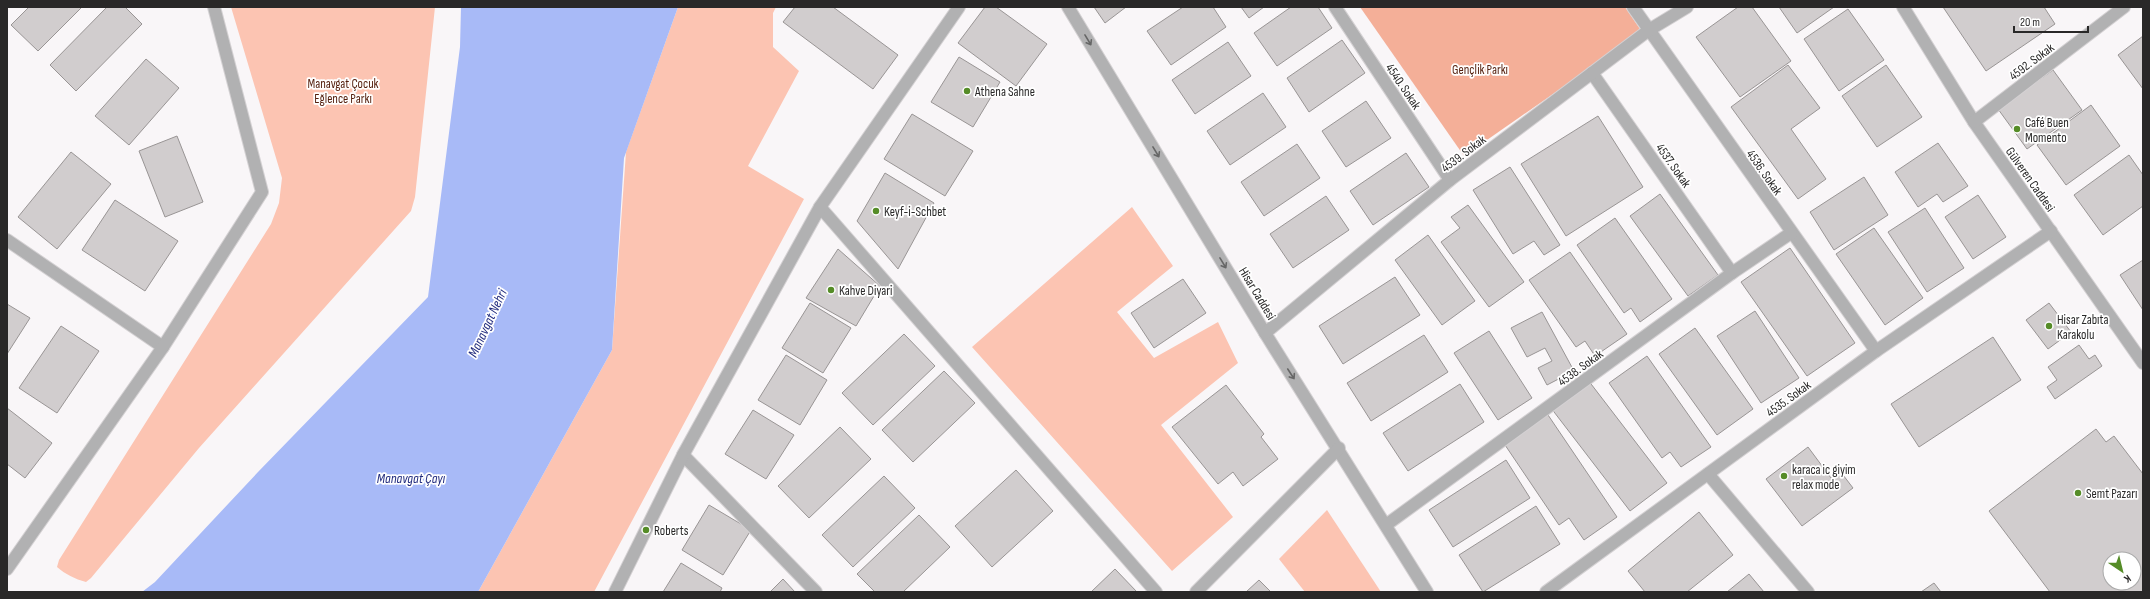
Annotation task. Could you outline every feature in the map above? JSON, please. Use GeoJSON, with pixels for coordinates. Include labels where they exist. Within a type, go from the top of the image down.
{"type":"FeatureCollection","features":[{"type":"Feature","properties":{"kind":"street"},"geometry":{"type":"LineString","coordinates":[[7,569],[163,347],[262,192],[214,7]]}},
{"type":"Feature","properties":{"kind":"street"},"geometry":{"type":"LineString","coordinates":[[615,592],[683,455],[820,207],[959,7]]}},
{"type":"Feature","properties":{"kind":"street","name":"Hisar Caddesi"},"geometry":{"type":"LineString","coordinates":[[1068,7],[1265,333],[1339,448],[1427,592]]}},
{"type":"Feature","properties":{"kind":"street","name":"4540. Sokak"},"geometry":{"type":"LineString","coordinates":[[1335,7],[1450,180]]}},
{"type":"Feature","properties":{"kind":"street","name":"4536. Sokak"},"geometry":{"type":"LineString","coordinates":[[1633,7],[1791,233],[1876,351]]}},
{"type":"Feature","properties":{"kind":"street","name":"4539. Sokak"},"geometry":{"type":"LineString","coordinates":[[1265,333],[1450,180],[1649,30],[1687,7]]}},
{"type":"Feature","properties":{"kind":"street","name":"Gülveren Caddesi"},"geometry":{"type":"LineString","coordinates":[[1902,7],[1974,122],[2143,363]]}},
{"type":"Feature","properties":{"kind":"street","name":"4592. Sokak"},"geometry":{"type":"LineString","coordinates":[[1974,122],[2124,7]]}},
{"type":"Feature","properties":{"kind":"street","name":"4537. Sokak"},"geometry":{"type":"LineString","coordinates":[[1592,73],[1732,273]]}},
{"type":"Feature","properties":{"kind":"street"},"geometry":{"type":"LineString","coordinates":[[820,207],[1156,592]]}},
{"type":"Feature","properties":{"kind":"street","name":"4535. Sokak"},"geometry":{"type":"LineString","coordinates":[[1546,592],[1876,351],[2051,232]]}},
{"type":"Feature","properties":{"kind":"street","name":"4538. Sokak"},"geometry":{"type":"LineString","coordinates":[[1386,525],[1732,273],[1791,233]]}},
{"type":"Feature","properties":{"kind":"street"},"geometry":{"type":"LineString","coordinates":[[7,240],[163,347]]}},
{"type":"Feature","properties":{"kind":"street"},"geometry":{"type":"LineString","coordinates":[[1196,592],[1339,448]]}},
{"type":"Feature","properties":{"kind":"street"},"geometry":{"type":"LineString","coordinates":[[683,455],[816,592]]}},
{"type":"Feature","properties":{"kind":"street"},"geometry":{"type":"LineString","coordinates":[[1708,474],[1808,592]]}},
{"type":"Feature","properties":{"kind":"green space","name":"Manavgat Çocuk Eğlence Parkı"},"geometry":{"type":"Polygon","coordinates":[[[231,7],[435,7],[415,197],[411,211],[199,448],[91,578],[86,582],[70,576],[60,570],[57,567],[59,560],[271,224],[279,203],[282,178],[231,7]]]}},
{"type":"Feature","properties":{"kind":"green space"},"geometry":{"type":"Polygon","coordinates":[[[678,7],[776,7],[773,13],[773,47],[799,71],[748,166],[804,199],[594,592],[478,592],[612,350],[626,152],[678,7]]]}},
{"type":"Feature","properties":{"kind":"green space","name":"Gençlik Parkı"},"geometry":{"type":"Polygon","coordinates":[[[1360,7],[1625,7],[1642,32],[1464,156],[1360,7]]]}},
{"type":"Feature","properties":{"kind":"green space"},"geometry":{"type":"Polygon","coordinates":[[[1132,207],[1173,266],[1117,312],[1154,358],[1218,322],[1238,363],[1161,425],[1233,517],[1172,571],[972,347],[1132,207]]]}},
{"type":"Feature","properties":{"kind":"green space"},"geometry":{"type":"Polygon","coordinates":[[[1327,510],[1381,592],[1305,592],[1279,559],[1327,510]]]}},
{"type":"Feature","properties":{"kind":"water","name":"Manavgat Çayı"},"geometry":{"type":"Polygon","coordinates":[[[461,7],[678,7],[624,158],[612,350],[478,592],[142,592],[155,582],[258,472],[428,297],[460,47],[461,7]]]}},
{"type":"Feature","properties":{"kind":"building"},"geometry":{"type":"Polygon","coordinates":[[[29,7],[82,7],[38,51],[11,25],[29,7]]]}},
{"type":"Feature","properties":{"kind":"building"},"geometry":{"type":"Polygon","coordinates":[[[107,7],[125,7],[142,24],[76,91],[50,65],[107,7]]]}},
{"type":"Feature","properties":{"kind":"building"},"geometry":{"type":"Polygon","coordinates":[[[795,7],[833,7],[898,55],[873,89],[783,22],[795,7]]]}},
{"type":"Feature","properties":{"kind":"building"},"geometry":{"type":"Polygon","coordinates":[[[985,7],[996,7],[1047,44],[1016,86],[958,43],[985,7]]]}},
{"type":"Feature","properties":{"kind":"building"},"geometry":{"type":"Polygon","coordinates":[[[1094,7],[1126,7],[1105,23],[1094,7]]]}},
{"type":"Feature","properties":{"kind":"building"},"geometry":{"type":"Polygon","coordinates":[[[1183,7],[1213,7],[1226,27],[1171,65],[1147,31],[1183,7]]]}},
{"type":"Feature","properties":{"kind":"building"},"geometry":{"type":"Polygon","coordinates":[[[1241,7],[1264,7],[1249,18],[1241,7]]]}},
{"type":"Feature","properties":{"kind":"building"},"geometry":{"type":"Polygon","coordinates":[[[1291,7],[1318,7],[1332,28],[1277,66],[1254,33],[1291,7]]]}},
{"type":"Feature","properties":{"kind":"building"},"geometry":{"type":"Polygon","coordinates":[[[1738,7],[1752,7],[1791,61],[1740,97],[1696,37],[1738,7]]]}},
{"type":"Feature","properties":{"kind":"building"},"geometry":{"type":"Polygon","coordinates":[[[1779,7],[1834,7],[1797,33],[1779,7]]]}},
{"type":"Feature","properties":{"kind":"building"},"geometry":{"type":"Polygon","coordinates":[[[1943,7],[2044,7],[2055,24],[1986,71],[1943,7]]]}},
{"type":"Feature","properties":{"kind":"building"},"geometry":{"type":"Polygon","coordinates":[[[1848,9],[1884,60],[1839,91],[1804,39],[1848,9]]]}},
{"type":"Feature","properties":{"kind":"building"},"geometry":{"type":"Polygon","coordinates":[[[2143,36],[2143,89],[2118,55],[2143,36]]]}},
{"type":"Feature","properties":{"kind":"building"},"geometry":{"type":"Polygon","coordinates":[[[1342,40],[1365,73],[1309,112],[1287,78],[1342,40]]]}},
{"type":"Feature","properties":{"kind":"building"},"geometry":{"type":"Polygon","coordinates":[[[1228,42],[1251,76],[1195,114],[1172,80],[1228,42]]]}},
{"type":"Feature","properties":{"kind":"building"},"geometry":{"type":"Polygon","coordinates":[[[959,57],[1000,82],[973,127],[931,102],[959,57]]]}},
{"type":"Feature","properties":{"kind":"building"},"geometry":{"type":"Polygon","coordinates":[[[146,59],[179,88],[129,145],[95,116],[146,59]]]}},
{"type":"Feature","properties":{"kind":"building"},"geometry":{"type":"Polygon","coordinates":[[[1788,65],[1820,108],[1791,129],[1826,179],[1798,199],[1731,107],[1788,65]]]}},
{"type":"Feature","properties":{"kind":"building"},"geometry":{"type":"Polygon","coordinates":[[[1886,65],[1922,117],[1877,147],[1842,96],[1886,65]]]}},
{"type":"Feature","properties":{"kind":"building"},"geometry":{"type":"Polygon","coordinates":[[[2053,70],[2082,110],[2027,149],[1998,109],[2053,70]]]}},
{"type":"Feature","properties":{"kind":"building"},"geometry":{"type":"Polygon","coordinates":[[[1263,93],[1286,127],[1230,165],[1207,131],[1263,93]]]}},
{"type":"Feature","properties":{"kind":"building"},"geometry":{"type":"Polygon","coordinates":[[[1366,101],[1391,138],[1346,167],[1322,131],[1366,101]]]}},
{"type":"Feature","properties":{"kind":"building"},"geometry":{"type":"Polygon","coordinates":[[[2091,105],[2120,146],[2066,185],[2037,145],[2091,105]]]}},
{"type":"Feature","properties":{"kind":"building"},"geometry":{"type":"Polygon","coordinates":[[[912,114],[973,151],[945,196],[884,159],[912,114]]]}},
{"type":"Feature","properties":{"kind":"building"},"geometry":{"type":"Polygon","coordinates":[[[1598,116],[1643,187],[1566,236],[1521,164],[1598,116]]]}},
{"type":"Feature","properties":{"kind":"building"},"geometry":{"type":"Polygon","coordinates":[[[177,136],[203,202],[165,217],[139,151],[177,136]]]}},
{"type":"Feature","properties":{"kind":"building"},"geometry":{"type":"Polygon","coordinates":[[[1938,143],[1968,186],[1943,202],[1937,194],[1918,207],[1895,172],[1938,143]]]}},
{"type":"Feature","properties":{"kind":"building"},"geometry":{"type":"Polygon","coordinates":[[[1297,144],[1320,178],[1264,216],[1241,182],[1297,144]]]}},
{"type":"Feature","properties":{"kind":"building"},"geometry":{"type":"Polygon","coordinates":[[[71,152],[111,184],[57,249],[18,217],[71,152]]]}},
{"type":"Feature","properties":{"kind":"building"},"geometry":{"type":"Polygon","coordinates":[[[1406,153],[1429,187],[1373,225],[1350,191],[1406,153]]]}},
{"type":"Feature","properties":{"kind":"building"},"geometry":{"type":"Polygon","coordinates":[[[2129,155],[2143,175],[2143,206],[2103,235],[2074,195],[2129,155]]]}},
{"type":"Feature","properties":{"kind":"building"},"geometry":{"type":"Polygon","coordinates":[[[1510,167],[1560,245],[1544,255],[1534,241],[1513,254],[1473,190],[1510,167]]]}},
{"type":"Feature","properties":{"kind":"building"},"geometry":{"type":"Polygon","coordinates":[[[885,173],[934,203],[898,269],[857,221],[885,173]]]}},
{"type":"Feature","properties":{"kind":"building"},"geometry":{"type":"Polygon","coordinates":[[[1864,177],[1888,215],[1834,250],[1810,212],[1864,177]]]}},
{"type":"Feature","properties":{"kind":"building"},"geometry":{"type":"Polygon","coordinates":[[[1660,194],[1718,275],[1688,296],[1630,216],[1660,194]]]}},
{"type":"Feature","properties":{"kind":"building"},"geometry":{"type":"Polygon","coordinates":[[[1978,195],[2006,237],[1973,259],[1945,217],[1978,195]]]}},
{"type":"Feature","properties":{"kind":"building"},"geometry":{"type":"Polygon","coordinates":[[[1326,196],[1349,230],[1293,268],[1270,234],[1326,196]]]}},
{"type":"Feature","properties":{"kind":"building"},"geometry":{"type":"Polygon","coordinates":[[[115,200],[178,241],[145,291],[82,250],[115,200]]]}},
{"type":"Feature","properties":{"kind":"building"},"geometry":{"type":"Polygon","coordinates":[[[1468,205],[1524,282],[1489,307],[1441,242],[1460,228],[1451,217],[1468,205]]]}},
{"type":"Feature","properties":{"kind":"building"},"geometry":{"type":"Polygon","coordinates":[[[1925,208],[1964,268],[1927,292],[1888,232],[1925,208]]]}},
{"type":"Feature","properties":{"kind":"building"},"geometry":{"type":"Polygon","coordinates":[[[1615,218],[1672,299],[1640,322],[1631,308],[1624,313],[1577,245],[1615,218]]]}},
{"type":"Feature","properties":{"kind":"building"},"geometry":{"type":"Polygon","coordinates":[[[1874,228],[1923,298],[1885,325],[1836,254],[1874,228]]]}},
{"type":"Feature","properties":{"kind":"building"},"geometry":{"type":"Polygon","coordinates":[[[1428,235],[1475,301],[1442,325],[1395,260],[1428,235]]]}},
{"type":"Feature","properties":{"kind":"building"},"geometry":{"type":"Polygon","coordinates":[[[1790,248],[1855,343],[1807,376],[1741,282],[1790,248]]]}},
{"type":"Feature","properties":{"kind":"building"},"geometry":{"type":"Polygon","coordinates":[[[838,249],[880,286],[856,326],[806,298],[838,249]]]}},
{"type":"Feature","properties":{"kind":"building"},"geometry":{"type":"Polygon","coordinates":[[[1570,252],[1627,334],[1595,356],[1585,341],[1576,347],[1529,280],[1570,252]]]}},
{"type":"Feature","properties":{"kind":"building"},"geometry":{"type":"Polygon","coordinates":[[[2143,260],[2143,310],[2120,275],[2143,260]]]}},
{"type":"Feature","properties":{"kind":"building"},"geometry":{"type":"Polygon","coordinates":[[[1395,277],[1420,315],[1343,364],[1319,326],[1395,277]]]}},
{"type":"Feature","properties":{"kind":"building"},"geometry":{"type":"Polygon","coordinates":[[[1183,279],[1206,313],[1154,348],[1131,313],[1183,279]]]}},
{"type":"Feature","properties":{"kind":"building"},"geometry":{"type":"Polygon","coordinates":[[[810,303],[851,328],[823,373],[782,348],[810,303]]]}},
{"type":"Feature","properties":{"kind":"building","name":"Hisar Zabıta Karakolu"},"geometry":{"type":"Polygon","coordinates":[[[2049,303],[2071,332],[2048,349],[2026,320],[2049,303]]]}},
{"type":"Feature","properties":{"kind":"building"},"geometry":{"type":"Polygon","coordinates":[[[7,304],[30,318],[7,354],[7,304]]]}},
{"type":"Feature","properties":{"kind":"building"},"geometry":{"type":"Polygon","coordinates":[[[1755,311],[1799,378],[1761,403],[1717,336],[1755,311]]]}},
{"type":"Feature","properties":{"kind":"building"},"geometry":{"type":"Polygon","coordinates":[[[1542,312],[1574,371],[1547,385],[1538,368],[1552,361],[1545,348],[1527,357],[1511,328],[1542,312]]]}},
{"type":"Feature","properties":{"kind":"building"},"geometry":{"type":"Polygon","coordinates":[[[61,326],[99,351],[57,413],[19,388],[61,326]]]}},
{"type":"Feature","properties":{"kind":"building"},"geometry":{"type":"Polygon","coordinates":[[[1695,328],[1753,409],[1717,435],[1659,354],[1695,328]]]}},
{"type":"Feature","properties":{"kind":"building"},"geometry":{"type":"Polygon","coordinates":[[[1489,331],[1532,398],[1498,420],[1454,353],[1489,331]]]}},
{"type":"Feature","properties":{"kind":"building"},"geometry":{"type":"Polygon","coordinates":[[[904,334],[935,366],[873,425],[842,393],[904,334]]]}},
{"type":"Feature","properties":{"kind":"building"},"geometry":{"type":"Polygon","coordinates":[[[1424,335],[1448,372],[1371,421],[1347,383],[1424,335]]]}},
{"type":"Feature","properties":{"kind":"building"},"geometry":{"type":"Polygon","coordinates":[[[1993,337],[2021,380],[1919,447],[1891,404],[1993,337]]]}},
{"type":"Feature","properties":{"kind":"building"},"geometry":{"type":"Polygon","coordinates":[[[2079,345],[2089,359],[2095,355],[2102,366],[2055,399],[2047,387],[2057,380],[2048,367],[2079,345]]]}},
{"type":"Feature","properties":{"kind":"building"},"geometry":{"type":"Polygon","coordinates":[[[786,355],[827,380],[800,425],[758,400],[786,355]]]}},
{"type":"Feature","properties":{"kind":"building"},"geometry":{"type":"Polygon","coordinates":[[[1647,356],[1711,447],[1681,467],[1670,452],[1662,458],[1609,383],[1647,356]]]}},
{"type":"Feature","properties":{"kind":"building"},"geometry":{"type":"Polygon","coordinates":[[[944,371],[975,403],[913,462],[882,430],[944,371]]]}},
{"type":"Feature","properties":{"kind":"building"},"geometry":{"type":"Polygon","coordinates":[[[1588,380],[1667,483],[1630,511],[1551,408],[1588,380]]]}},
{"type":"Feature","properties":{"kind":"building"},"geometry":{"type":"Polygon","coordinates":[[[1460,384],[1484,422],[1408,471],[1383,433],[1460,384]]]}},
{"type":"Feature","properties":{"kind":"building"},"geometry":{"type":"Polygon","coordinates":[[[1226,385],[1264,434],[1261,437],[1278,459],[1243,486],[1233,472],[1218,484],[1172,427],[1226,385]]]}},
{"type":"Feature","properties":{"kind":"building"},"geometry":{"type":"Polygon","coordinates":[[[7,408],[52,443],[25,478],[7,464],[7,408]]]}},
{"type":"Feature","properties":{"kind":"building"},"geometry":{"type":"Polygon","coordinates":[[[753,410],[794,435],[766,479],[725,454],[753,410]]]}},
{"type":"Feature","properties":{"kind":"building"},"geometry":{"type":"Polygon","coordinates":[[[1546,412],[1617,517],[1584,540],[1569,518],[1559,525],[1503,442],[1546,412]]]}},
{"type":"Feature","properties":{"kind":"building"},"geometry":{"type":"Polygon","coordinates":[[[840,427],[871,459],[809,518],[778,486],[840,427]]]}},
{"type":"Feature","properties":{"kind":"building","name":"Semt Pazarı"},"geometry":{"type":"Polygon","coordinates":[[[2096,429],[2106,442],[2114,436],[2143,474],[2143,592],[2050,592],[1989,511],[2096,429]]]}},
{"type":"Feature","properties":{"kind":"building"},"geometry":{"type":"Polygon","coordinates":[[[1808,447],[1831,478],[1840,471],[1853,488],[1802,526],[1766,479],[1808,447]]]}},
{"type":"Feature","properties":{"kind":"building"},"geometry":{"type":"Polygon","coordinates":[[[1506,460],[1530,498],[1453,547],[1429,510],[1506,460]]]}},
{"type":"Feature","properties":{"kind":"building"},"geometry":{"type":"Polygon","coordinates":[[[1016,470],[1053,511],[992,567],[955,526],[1016,470]]]}},
{"type":"Feature","properties":{"kind":"building"},"geometry":{"type":"Polygon","coordinates":[[[884,476],[915,508],[853,567],[822,535],[884,476]]]}},
{"type":"Feature","properties":{"kind":"building"},"geometry":{"type":"Polygon","coordinates":[[[709,505],[751,530],[723,575],[682,550],[709,505]]]}},
{"type":"Feature","properties":{"kind":"building"},"geometry":{"type":"Polygon","coordinates":[[[1536,506],[1560,544],[1483,592],[1459,555],[1536,506]]]}},
{"type":"Feature","properties":{"kind":"building"},"geometry":{"type":"Polygon","coordinates":[[[1699,512],[1733,555],[1687,592],[1645,592],[1628,571],[1699,512]]]}},
{"type":"Feature","properties":{"kind":"building"},"geometry":{"type":"Polygon","coordinates":[[[919,515],[950,547],[903,592],[875,592],[857,574],[919,515]]]}},
{"type":"Feature","properties":{"kind":"building"},"geometry":{"type":"Polygon","coordinates":[[[681,563],[722,588],[720,592],[663,592],[681,563]]]}},
{"type":"Feature","properties":{"kind":"building"},"geometry":{"type":"Polygon","coordinates":[[[1115,569],[1137,592],[1091,592],[1115,569]]]}},
{"type":"Feature","properties":{"kind":"building"},"geometry":{"type":"Polygon","coordinates":[[[1749,574],[1764,592],[1727,592],[1749,574]]]}},
{"type":"Feature","properties":{"kind":"building"},"geometry":{"type":"Polygon","coordinates":[[[783,579],[795,592],[770,592],[783,579]]]}},
{"type":"Feature","properties":{"kind":"building"},"geometry":{"type":"Polygon","coordinates":[[[1259,580],[1271,592],[1246,592],[1259,580]]]}},
{"type":"Feature","properties":{"kind":"building"},"geometry":{"type":"Polygon","coordinates":[[[1934,583],[1941,592],[1921,592],[1934,583]]]}},
{"type":"Feature","properties":{"kind":"place","name":"Athena Sahne"},"geometry":{"type":"Point","coordinates":[967,91]}},
{"type":"Feature","properties":{"kind":"place","name":"Café Buen Momento"},"geometry":{"type":"Point","coordinates":[2017,129]}},
{"type":"Feature","properties":{"kind":"place","name":"Keyf-i-Schbet"},"geometry":{"type":"Point","coordinates":[876,211]}},
{"type":"Feature","properties":{"kind":"place","name":"Kahve Diyari"},"geometry":{"type":"Point","coordinates":[831,290]}},
{"type":"Feature","properties":{"kind":"place","name":"Hisar Zabıta Karakolu"},"geometry":{"type":"Point","coordinates":[2049,326]}},
{"type":"Feature","properties":{"kind":"place","name":"karaca ic giyim relax mode"},"geometry":{"type":"Point","coordinates":[1784,476]}},
{"type":"Feature","properties":{"kind":"place","name":"Semt Pazarı"},"geometry":{"type":"Point","coordinates":[2078,493]}},
{"type":"Feature","properties":{"kind":"place","name":"Roberts"},"geometry":{"type":"Point","coordinates":[646,530]}},
{"type":"Feature","properties":{"kind":"water label","name":"Manavgat Nehri"},"geometry":{"type":"Point","coordinates":[487,323]}}]}
